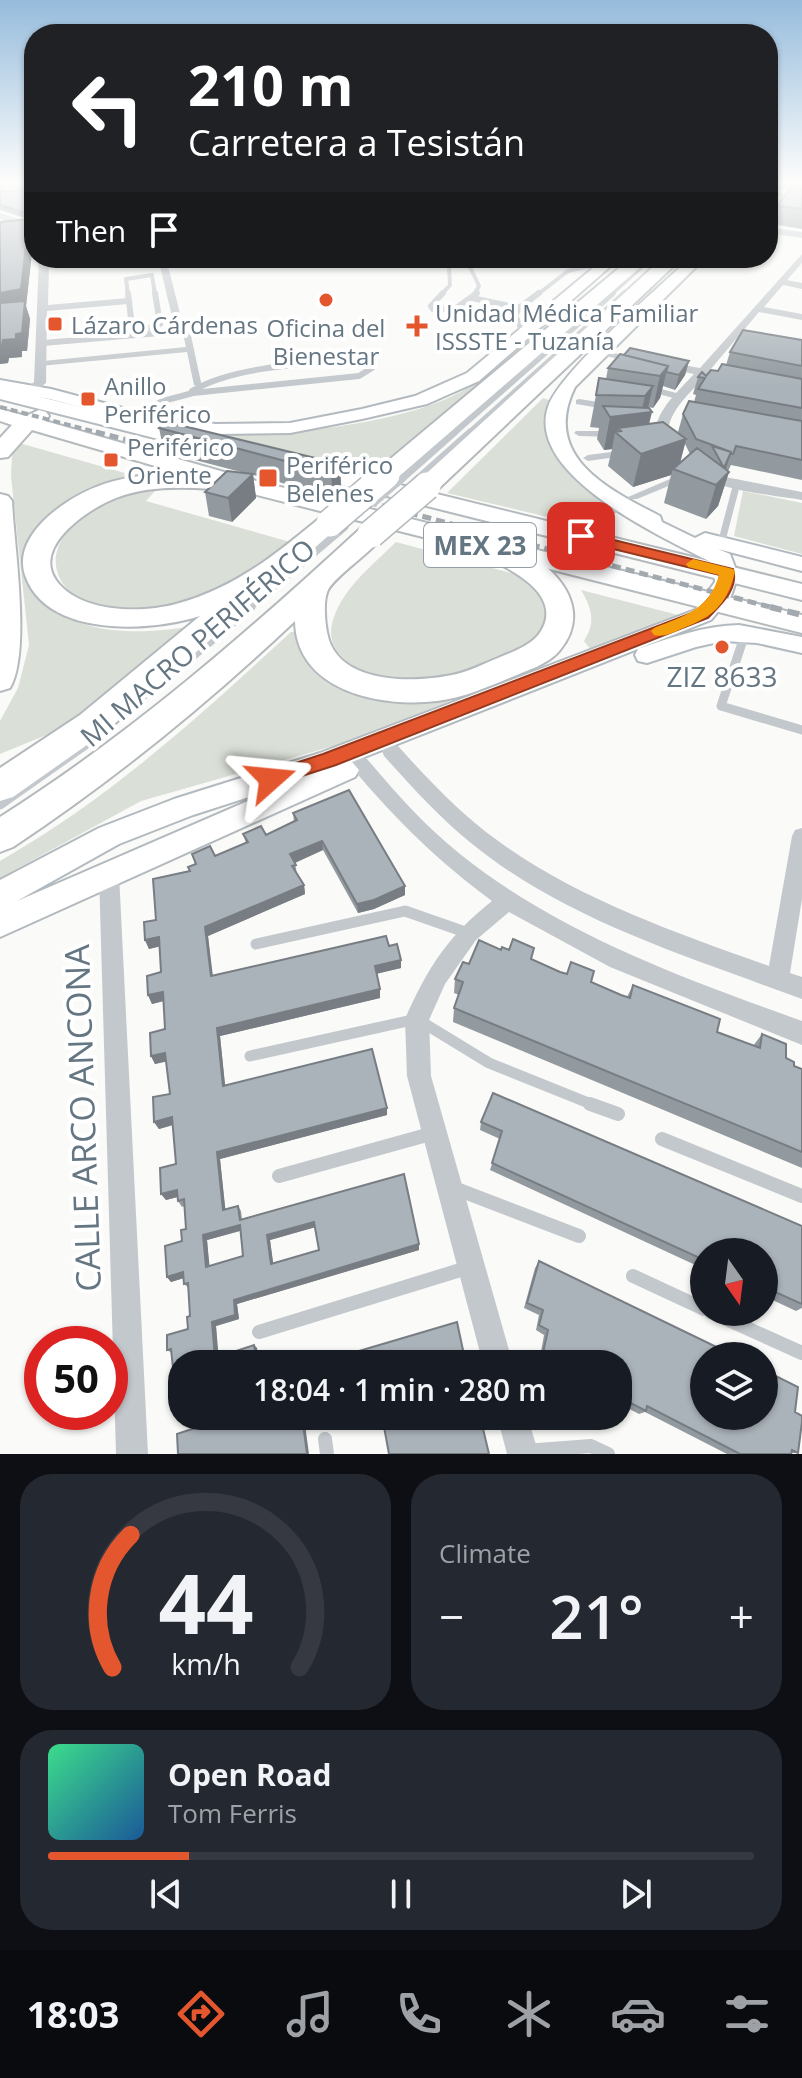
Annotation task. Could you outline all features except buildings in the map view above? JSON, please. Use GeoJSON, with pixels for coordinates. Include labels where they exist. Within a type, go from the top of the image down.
{"type":"FeatureCollection","features":[{"type":"Feature","properties":{"kind":"highway"},"geometry":{"type":"LineString","coordinates":[[0,836],[67,795],[138,742],[319,575],[398,481],[614,268]]}},
{"type":"Feature","properties":{"kind":"highway"},"geometry":{"type":"LineString","coordinates":[[607,320],[662,268]]}},
{"type":"Feature","properties":{"kind":"highway"},"geometry":{"type":"LineString","coordinates":[[245,485],[188,479],[164,480],[132,484],[96,496],[75,508],[51,529],[39,546],[36,565],[43,583],[57,600],[85,613],[128,618],[171,615],[209,603],[275,571],[359,525],[398,481],[607,320],[682,268]]}},
{"type":"Feature","properties":{"kind":"highway"},"geometry":{"type":"LineString","coordinates":[[319,575],[311,634],[321,657],[332,669],[349,678],[390,689],[434,690],[455,685],[538,652],[550,642],[560,618],[559,605],[549,585],[536,573],[515,559],[476,545]]}},
{"type":"Feature","properties":{"kind":"highway"},"geometry":{"type":"LineString","coordinates":[[0,787],[92,724],[275,571]]}},
{"type":"Feature","properties":{"kind":"main road"},"geometry":{"type":"LineString","coordinates":[[163,424],[261,430],[362,414],[421,400],[452,389],[473,377],[523,331],[612,268]]}},
{"type":"Feature","properties":{"kind":"main road"},"geometry":{"type":"LineString","coordinates":[[686,268],[600,352],[558,399],[555,418],[561,446],[581,474],[633,505],[721,544],[802,564]]}},
{"type":"Feature","properties":{"kind":"main road"},"geometry":{"type":"LineString","coordinates":[[0,385],[163,424],[234,451],[0,393]]}},
{"type":"Feature","properties":{"kind":"main road"},"geometry":{"type":"LineString","coordinates":[[0,452],[7,440],[28,423],[65,409]]}},
{"type":"Feature","properties":{"kind":"main road","name":"MEX 23"},"geometry":{"type":"LineString","coordinates":[[0,418],[476,545],[715,603],[750,622],[802,624]]}},
{"type":"Feature","properties":{"kind":"main road","name":"MEX 23"},"geometry":{"type":"LineString","coordinates":[[277,461],[398,481],[802,592]]}},
{"type":"Feature","properties":{"kind":"main road"},"geometry":{"type":"LineString","coordinates":[[0,501],[3,632],[7,654],[0,681]]}},
{"type":"Feature","properties":{"kind":"main road"},"geometry":{"type":"LineString","coordinates":[[0,895],[109,836],[184,807],[329,760],[703,615],[722,593],[728,572],[722,559],[649,523],[633,505]]}},
{"type":"Feature","properties":{"kind":"main road"},"geometry":{"type":"LineString","coordinates":[[750,622],[758,602],[773,584],[802,580]]}},
{"type":"Feature","properties":{"kind":"main road"},"geometry":{"type":"LineString","coordinates":[[0,923],[391,751],[694,638],[750,622],[802,645]]}},
{"type":"Feature","properties":{"kind":"street"},"geometry":{"type":"LineString","coordinates":[[671,450],[668,412],[802,257]]}},
{"type":"Feature","properties":{"kind":"street"},"geometry":{"type":"LineString","coordinates":[[31,390],[40,383],[43,364],[44,268]]}},
{"type":"Feature","properties":{"kind":"street"},"geometry":{"type":"LineString","coordinates":[[165,268],[189,349],[195,388]]}},
{"type":"Feature","properties":{"kind":"street"},"geometry":{"type":"LineString","coordinates":[[780,282],[802,286]]}},
{"type":"Feature","properties":{"kind":"street"},"geometry":{"type":"LineString","coordinates":[[29,312],[128,301]]}},
{"type":"Feature","properties":{"kind":"street"},"geometry":{"type":"LineString","coordinates":[[757,309],[802,317]]}},
{"type":"Feature","properties":{"kind":"street"},"geometry":{"type":"LineString","coordinates":[[43,343],[183,331]]}},
{"type":"Feature","properties":{"kind":"street"},"geometry":{"type":"LineString","coordinates":[[732,340],[746,343]]}},
{"type":"Feature","properties":{"kind":"street"},"geometry":{"type":"LineString","coordinates":[[43,364],[189,349]]}},
{"type":"Feature","properties":{"kind":"street"},"geometry":{"type":"LineString","coordinates":[[600,352],[732,378]]}},
{"type":"Feature","properties":{"kind":"street"},"geometry":{"type":"LineString","coordinates":[[629,384],[681,397]]}},
{"type":"Feature","properties":{"kind":"street"},"geometry":{"type":"LineString","coordinates":[[579,402],[622,409]]}},
{"type":"Feature","properties":{"kind":"street"},"geometry":{"type":"LineString","coordinates":[[651,414],[685,412]]}},
{"type":"Feature","properties":{"kind":"street"},"geometry":{"type":"LineString","coordinates":[[579,433],[620,434]]}},
{"type":"Feature","properties":{"kind":"street"},"geometry":{"type":"LineString","coordinates":[[647,435],[698,470],[721,480],[802,496]]}},
{"type":"Feature","properties":{"kind":"street"},"geometry":{"type":"LineString","coordinates":[[651,450],[671,450]]}},
{"type":"Feature","properties":{"kind":"street"},"geometry":{"type":"LineString","coordinates":[[588,458],[635,452]]}},
{"type":"Feature","properties":{"kind":"street"},"geometry":{"type":"LineString","coordinates":[[633,505],[698,470]]}},
{"type":"Feature","properties":{"kind":"street"},"geometry":{"type":"LineString","coordinates":[[391,751],[432,798],[480,841],[520,869],[568,896],[631,925],[802,988]]}},
{"type":"Feature","properties":{"kind":"street"},"geometry":{"type":"LineString","coordinates":[[360,764],[402,815],[433,844],[507,901],[620,963],[802,1033]]}},
{"type":"Feature","properties":{"kind":"street"},"geometry":{"type":"LineString","coordinates":[[778,979],[802,836]]}},
{"type":"Feature","properties":{"kind":"street","name":"CALLE ARCO ANCONA"},"geometry":{"type":"LineString","coordinates":[[109,874],[132,1454]]}},
{"type":"Feature","properties":{"kind":"street"},"geometry":{"type":"LineString","coordinates":[[494,1350],[419,1076],[417,1019],[437,977],[468,933],[507,901]]}},
{"type":"Feature","properties":{"kind":"street"},"geometry":{"type":"LineString","coordinates":[[516,1430],[522,1453]]}},
{"type":"Feature","properties":{"kind":"lane"},"geometry":{"type":"LineString","coordinates":[[450,268],[450,285],[431,306],[438,310],[455,309],[472,298],[479,286],[470,268]]}},
{"type":"Feature","properties":{"kind":"lane"},"geometry":{"type":"LineString","coordinates":[[523,331],[515,316],[519,308],[568,271],[587,268]]}},
{"type":"Feature","properties":{"kind":"lane"},"geometry":{"type":"LineString","coordinates":[[392,502],[398,481],[641,268]]}},
{"type":"Feature","properties":{"kind":"lane"},"geometry":{"type":"LineString","coordinates":[[398,481],[652,268]]}},
{"type":"Feature","properties":{"kind":"lane"},"geometry":{"type":"LineString","coordinates":[[152,275],[160,324],[150,329],[132,327],[128,301],[126,279],[152,275]]}},
{"type":"Feature","properties":{"kind":"lane"},"geometry":{"type":"LineString","coordinates":[[472,298],[519,308]]}},
{"type":"Feature","properties":{"kind":"lane"},"geometry":{"type":"LineString","coordinates":[[134,416],[159,402],[195,388],[221,378],[361,360],[372,368],[359,376],[215,391],[195,388]]}},
{"type":"Feature","properties":{"kind":"lane"},"geometry":{"type":"LineString","coordinates":[[721,544],[737,483]]}},
{"type":"Feature","properties":{"kind":"lane"},"geometry":{"type":"LineString","coordinates":[[596,526],[605,512],[633,505]]}},
{"type":"Feature","properties":{"kind":"lane","name":"MI MACRO PERIFÉRICO"},"geometry":{"type":"LineString","coordinates":[[141,700],[359,525]]}},
{"type":"Feature","properties":{"kind":"lane"},"geometry":{"type":"LineString","coordinates":[[750,622],[736,654],[721,706],[802,730]]}},
{"type":"Feature","properties":{"kind":"lane","name":"MI MACRO PERIFÉRICO"},"geometry":{"type":"LineString","coordinates":[[0,825],[67,781],[163,707],[197,676]]}},
{"type":"Feature","properties":{"kind":"lane","name":"MI MACRO PERIFÉRICO"},"geometry":{"type":"LineString","coordinates":[[0,805],[105,730]]}},
{"type":"Feature","properties":{"kind":"lane"},"geometry":{"type":"LineString","coordinates":[[256,944],[405,911],[468,933]]}},
{"type":"Feature","properties":{"kind":"lane"},"geometry":{"type":"LineString","coordinates":[[250,1056],[417,1019],[452,1045],[534,1085],[618,1114]]}},
{"type":"Feature","properties":{"kind":"lane"},"geometry":{"type":"LineString","coordinates":[[279,1176],[435,1133]]}},
{"type":"Feature","properties":{"kind":"lane"},"geometry":{"type":"LineString","coordinates":[[662,1139],[802,1196]]}},
{"type":"Feature","properties":{"kind":"lane"},"geometry":{"type":"LineString","coordinates":[[451,1187],[579,1236]]}},
{"type":"Feature","properties":{"kind":"lane"},"geometry":{"type":"LineString","coordinates":[[259,1332],[471,1267]]}},
{"type":"Feature","properties":{"kind":"lane"},"geometry":{"type":"LineString","coordinates":[[633,1276],[690,1302]]}},
{"type":"Feature","properties":{"kind":"lane"},"geometry":{"type":"LineString","coordinates":[[742,1326],[802,1353]]}},
{"type":"Feature","properties":{"kind":"lane"},"geometry":{"type":"LineString","coordinates":[[522,1453],[591,1446],[608,1454]]}},
{"type":"Feature","properties":{"kind":"shaded area"},"geometry":{"type":"Polygon","coordinates":[[[568,302],[577,304],[371,472],[219,435],[278,433],[349,425],[446,399],[496,367],[568,302]]]}},
{"type":"Feature","properties":{"kind":"shaded area"},"geometry":{"type":"Polygon","coordinates":[[[543,398],[549,400],[545,431],[550,446],[568,472],[604,505],[593,508],[577,524],[447,493],[543,398]]]}},
{"type":"Feature","properties":{"kind":"shaded area"},"geometry":{"type":"Polygon","coordinates":[[[19,443],[146,479],[53,517],[36,594],[72,620],[113,630],[157,630],[201,625],[73,724],[0,754],[0,721],[18,688],[29,645],[11,476],[12,456],[19,443]]]}},
{"type":"Feature","properties":{"kind":"shaded area"},"geometry":{"type":"Polygon","coordinates":[[[147,489],[155,491],[146,501],[290,542],[226,588],[187,606],[119,612],[98,608],[81,600],[67,589],[59,576],[56,562],[59,546],[68,530],[92,510],[147,489]]]}},
{"type":"Feature","properties":{"kind":"shaded area"},"geometry":{"type":"Polygon","coordinates":[[[743,491],[802,503],[802,554],[734,536],[743,491]]]}},
{"type":"Feature","properties":{"kind":"shaded area"},"geometry":{"type":"Polygon","coordinates":[[[396,542],[522,576],[538,592],[545,606],[544,621],[536,642],[480,670],[457,679],[430,684],[389,679],[351,664],[338,652],[331,636],[334,617],[352,586],[396,542]]]}},
{"type":"Feature","properties":{"kind":"shaded area"},"geometry":{"type":"Polygon","coordinates":[[[581,590],[682,616],[591,650],[584,641],[591,616],[581,590]]]}},
{"type":"Feature","properties":{"kind":"shaded area"},"geometry":{"type":"Polygon","coordinates":[[[291,632],[300,632],[356,692],[403,704],[451,701],[337,745],[141,801],[0,878],[0,861],[117,783],[187,726],[291,632]]]}},
{"type":"Feature","properties":{"kind":"railway"},"geometry":{"type":"LineString","coordinates":[[0,407],[104,434]]}},
{"type":"Feature","properties":{"kind":"railway"},"geometry":{"type":"LineString","coordinates":[[96,432],[186,455]]}},
{"type":"Feature","properties":{"kind":"railway"},"geometry":{"type":"LineString","coordinates":[[314,488],[778,609]]}},
{"type":"Feature","properties":{"kind":"railway"},"geometry":{"type":"LineString","coordinates":[[770,607],[778,609]]}},
{"type":"Feature","properties":{"kind":"railway"},"geometry":{"type":"LineString","coordinates":[[778,609],[802,615]]}},
{"type":"Feature","properties":{"kind":"slow traffic"},"geometry":{"type":"LineString","coordinates":[[659,631],[703,615],[722,593],[728,572],[693,564]]}},
{"type":"Feature","properties":{"kind":"place","name":"Oficina del Bienestar"},"geometry":{"type":"Point","coordinates":[326,300]}},
{"type":"Feature","properties":{"kind":"place","name":"Lázaro Cárdenas"},"geometry":{"type":"Point","coordinates":[55,324]}},
{"type":"Feature","properties":{"kind":"place","name":"Unidad Médica Familiar ISSSTE - Tuzanía"},"geometry":{"type":"Point","coordinates":[417,326]}},
{"type":"Feature","properties":{"kind":"place","name":"Anillo Periférico"},"geometry":{"type":"Point","coordinates":[88,399]}},
{"type":"Feature","properties":{"kind":"place","name":"Periférico Oriente"},"geometry":{"type":"Point","coordinates":[111,460]}},
{"type":"Feature","properties":{"kind":"place","name":"Periférico Belenes"},"geometry":{"type":"Point","coordinates":[268,478]}},
{"type":"Feature","properties":{"kind":"place","name":"ZIZ 8633"},"geometry":{"type":"Point","coordinates":[722,647]}},
{"type":"Feature","properties":{"kind":"route"},"geometry":{"type":"LineString","coordinates":[[271,779],[329,760],[703,615],[715,603],[727,582],[728,572],[581,536]]}}]}
